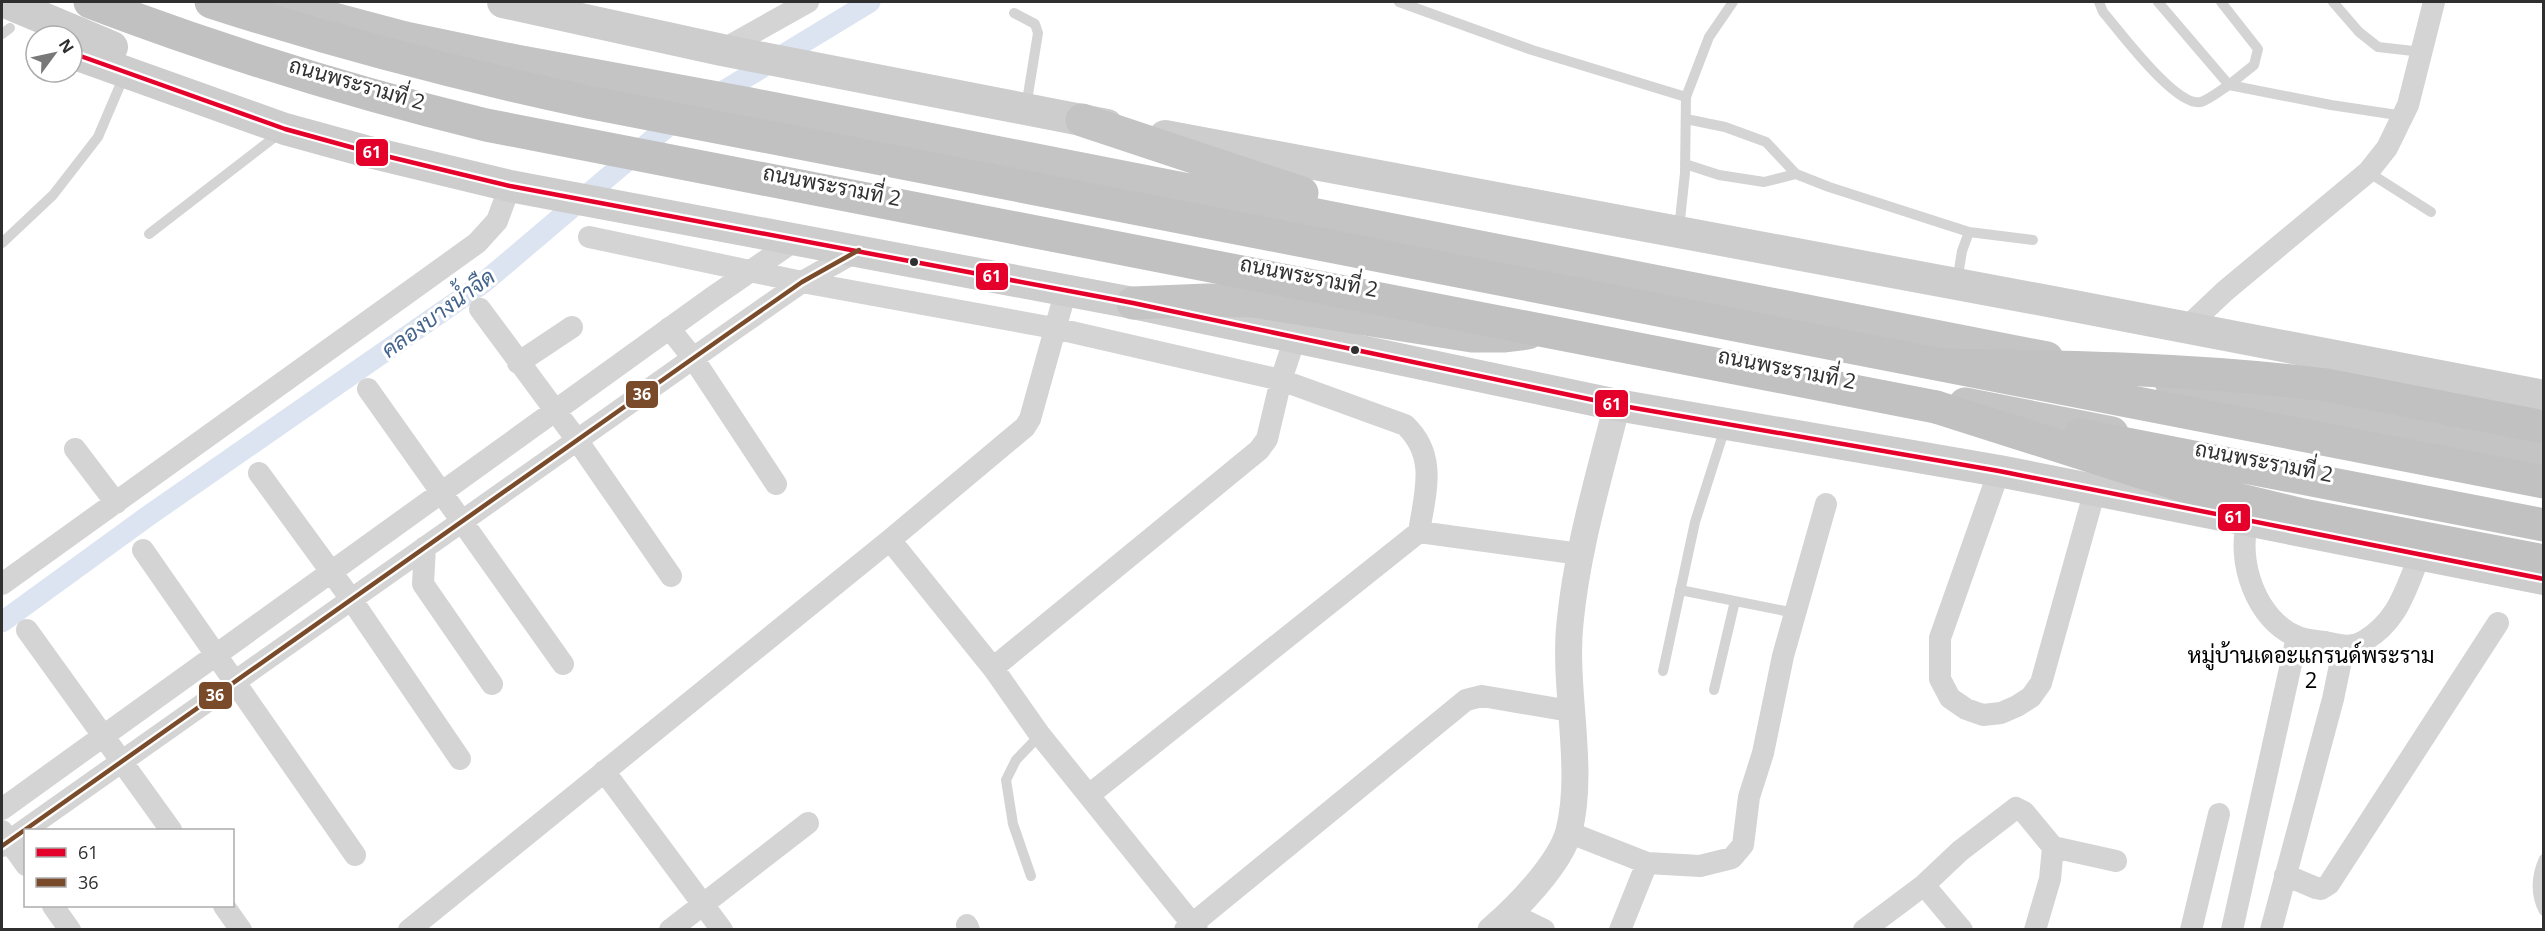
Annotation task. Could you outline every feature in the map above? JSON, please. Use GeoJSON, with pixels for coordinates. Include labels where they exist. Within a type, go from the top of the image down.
{"type":"FeatureCollection","features":[{"type":"Feature","properties":{"kind":"highway","name":"ถนนพระรามที่ 2"},"geometry":{"type":"LineString","coordinates":[[84,2],[458,113],[2544,517]]}},
{"type":"Feature","properties":{"kind":"highway"},"geometry":{"type":"LineString","coordinates":[[90,2],[168,32],[292,72],[402,104],[486,125],[2544,525]]}},
{"type":"Feature","properties":{"kind":"highway"},"geometry":{"type":"LineString","coordinates":[[211,2],[294,29],[391,56],[534,90],[2544,482]]}},
{"type":"Feature","properties":{"kind":"highway"},"geometry":{"type":"LineString","coordinates":[[270,2],[405,38],[2544,455]]}},
{"type":"Feature","properties":{"kind":"highway"},"geometry":{"type":"LineString","coordinates":[[1082,120],[1270,184],[1542,260]]}},
{"type":"Feature","properties":{"kind":"highway"},"geometry":{"type":"LineString","coordinates":[[1133,303],[1253,301],[1472,336],[1520,335],[1532,332],[1548,323]]}},
{"type":"Feature","properties":{"kind":"highway"},"geometry":{"type":"LineString","coordinates":[[1946,365],[2125,368],[2258,376],[2326,385],[2544,427]]}},
{"type":"Feature","properties":{"kind":"highway"},"geometry":{"type":"LineString","coordinates":[[1935,407],[2191,488],[2303,514],[2544,561]]}},
{"type":"Feature","properties":{"kind":"main road"},"geometry":{"type":"LineString","coordinates":[[503,2],[732,52],[1025,110],[1679,233],[1957,282],[2544,396]]}},
{"type":"Feature","properties":{"kind":"main road"},"geometry":{"type":"LineString","coordinates":[[11,25],[365,151]]}},
{"type":"Feature","properties":{"kind":"main road"},"geometry":{"type":"LineString","coordinates":[[84,58],[285,129],[510,186],[1133,303],[1617,405],[1999,471],[2544,579]]}},
{"type":"Feature","properties":{"kind":"street"},"geometry":{"type":"LineString","coordinates":[[732,52],[808,2]]}},
{"type":"Feature","properties":{"kind":"street"},"geometry":{"type":"LineString","coordinates":[[2188,326],[2225,291],[2368,172],[2387,148],[2404,116],[2434,2]]}},
{"type":"Feature","properties":{"kind":"street"},"geometry":{"type":"LineString","coordinates":[[2,584],[477,243],[496,221],[510,186]]}},
{"type":"Feature","properties":{"kind":"street"},"geometry":{"type":"LineString","coordinates":[[589,237],[802,282],[1054,328],[1281,380],[1399,423],[1418,437],[1428,474],[1419,532],[1089,795]]}},
{"type":"Feature","properties":{"kind":"street"},"geometry":{"type":"LineString","coordinates":[[2,809],[669,328],[797,239]]}},
{"type":"Feature","properties":{"kind":"street"},"geometry":{"type":"LineString","coordinates":[[24,863],[4,839],[121,761],[802,282],[859,250]]}},
{"type":"Feature","properties":{"kind":"street"},"geometry":{"type":"LineString","coordinates":[[409,930],[890,540],[1025,427],[1030,419],[1066,290]]}},
{"type":"Feature","properties":{"kind":"street"},"geometry":{"type":"LineString","coordinates":[[713,297],[736,328]]}},
{"type":"Feature","properties":{"kind":"street"},"geometry":{"type":"LineString","coordinates":[[480,309],[577,440],[671,576]]}},
{"type":"Feature","properties":{"kind":"street"},"geometry":{"type":"LineString","coordinates":[[518,363],[572,327]]}},
{"type":"Feature","properties":{"kind":"street"},"geometry":{"type":"LineString","coordinates":[[669,328],[693,358],[776,484]]}},
{"type":"Feature","properties":{"kind":"street"},"geometry":{"type":"LineString","coordinates":[[993,668],[1259,450],[1267,439],[1281,380],[1295,338]]}},
{"type":"Feature","properties":{"kind":"street"},"geometry":{"type":"LineString","coordinates":[[368,388],[563,664]]}},
{"type":"Feature","properties":{"kind":"street"},"geometry":{"type":"LineString","coordinates":[[1500,921],[1529,892],[1556,857],[1568,832],[1573,790],[1574,739],[1570,711],[1570,623],[1580,554],[1617,405]]}},
{"type":"Feature","properties":{"kind":"street"},"geometry":{"type":"LineString","coordinates":[[75,449],[116,503]]}},
{"type":"Feature","properties":{"kind":"street"},"geometry":{"type":"LineString","coordinates":[[1999,471],[1940,638],[1940,679],[1950,698],[1966,709],[1983,715],[2001,713],[2017,706],[2031,697],[2042,684],[2095,490]]}},
{"type":"Feature","properties":{"kind":"street"},"geometry":{"type":"LineString","coordinates":[[259,473],[351,600],[460,759]]}},
{"type":"Feature","properties":{"kind":"street"},"geometry":{"type":"LineString","coordinates":[[1568,832],[1647,863],[1700,866],[1732,858],[1739,853],[1743,845],[1749,797],[1763,753],[1783,656],[1826,504]]}},
{"type":"Feature","properties":{"kind":"street"},"geometry":{"type":"LineString","coordinates":[[2248,521],[2244,535],[2245,567],[2260,604],[2281,627],[2297,637],[2353,647],[2363,642],[2394,615],[2420,555]]}},
{"type":"Feature","properties":{"kind":"street"},"geometry":{"type":"LineString","coordinates":[[1419,532],[1580,554]]}},
{"type":"Feature","properties":{"kind":"street"},"geometry":{"type":"LineString","coordinates":[[890,540],[993,668],[1040,735],[1191,927],[1466,700],[1482,696],[1570,711]]}},
{"type":"Feature","properties":{"kind":"street"},"geometry":{"type":"LineString","coordinates":[[425,547],[423,584],[492,684]]}},
{"type":"Feature","properties":{"kind":"street"},"geometry":{"type":"LineString","coordinates":[[143,550],[355,855]]}},
{"type":"Feature","properties":{"kind":"street"},"geometry":{"type":"LineString","coordinates":[[2285,875],[2316,888],[2321,889],[2329,884],[2498,623]]}},
{"type":"Feature","properties":{"kind":"street"},"geometry":{"type":"LineString","coordinates":[[27,630],[170,829]]}},
{"type":"Feature","properties":{"kind":"street"},"geometry":{"type":"LineString","coordinates":[[2232,930],[2297,637]]}},
{"type":"Feature","properties":{"kind":"street"},"geometry":{"type":"LineString","coordinates":[[2271,930],[2333,699],[2344,646]]}},
{"type":"Feature","properties":{"kind":"street"},"geometry":{"type":"LineString","coordinates":[[604,771],[722,930]]}},
{"type":"Feature","properties":{"kind":"street"},"geometry":{"type":"LineString","coordinates":[[1864,930],[1924,885],[1960,851],[2016,808],[2024,812],[2054,847],[2116,861]]}},
{"type":"Feature","properties":{"kind":"street"},"geometry":{"type":"LineString","coordinates":[[2191,930],[2219,814]]}},
{"type":"Feature","properties":{"kind":"street"},"geometry":{"type":"LineString","coordinates":[[670,930],[808,823]]}},
{"type":"Feature","properties":{"kind":"street"},"geometry":{"type":"LineString","coordinates":[[2036,930],[2050,879],[2054,847]]}},
{"type":"Feature","properties":{"kind":"street"},"geometry":{"type":"LineString","coordinates":[[1620,930],[1647,863]]}},
{"type":"Feature","properties":{"kind":"street"},"geometry":{"type":"LineString","coordinates":[[1924,885],[1962,930]]}},
{"type":"Feature","properties":{"kind":"street"},"geometry":{"type":"LineString","coordinates":[[55,907],[70,930]]}},
{"type":"Feature","properties":{"kind":"street"},"geometry":{"type":"LineString","coordinates":[[225,907],[241,930]]}},
{"type":"Feature","properties":{"kind":"street"},"geometry":{"type":"LineString","coordinates":[[1500,921],[1544,930]]}},
{"type":"Feature","properties":{"kind":"lane"},"geometry":{"type":"LineString","coordinates":[[1399,2],[1532,50],[1686,97]]}},
{"type":"Feature","properties":{"kind":"lane"},"geometry":{"type":"LineString","coordinates":[[1679,233],[1685,164],[1686,97],[1708,37],[1733,2]]}},
{"type":"Feature","properties":{"kind":"lane"},"geometry":{"type":"LineString","coordinates":[[2099,2],[2103,12],[2163,81],[2185,98],[2202,102],[2229,85],[2253,65],[2258,49],[2221,2]]}},
{"type":"Feature","properties":{"kind":"lane"},"geometry":{"type":"LineString","coordinates":[[2158,2],[2229,85],[2331,105],[2404,116]]}},
{"type":"Feature","properties":{"kind":"lane"},"geometry":{"type":"LineString","coordinates":[[2333,2],[2359,32],[2379,46],[2421,52]]}},
{"type":"Feature","properties":{"kind":"lane"},"geometry":{"type":"LineString","coordinates":[[1014,13],[1035,24],[1038,33],[1025,110]]}},
{"type":"Feature","properties":{"kind":"lane"},"geometry":{"type":"LineString","coordinates":[[2,243],[53,195],[98,137],[125,73]]}},
{"type":"Feature","properties":{"kind":"lane"},"geometry":{"type":"LineString","coordinates":[[1686,119],[1725,127],[1766,142],[1796,174],[1865,200],[1969,232],[2034,240]]}},
{"type":"Feature","properties":{"kind":"lane"},"geometry":{"type":"LineString","coordinates":[[149,234],[285,129]]}},
{"type":"Feature","properties":{"kind":"lane"},"geometry":{"type":"LineString","coordinates":[[1685,164],[1719,175],[1764,182],[1796,174]]}},
{"type":"Feature","properties":{"kind":"lane"},"geometry":{"type":"LineString","coordinates":[[2368,172],[2431,213]]}},
{"type":"Feature","properties":{"kind":"lane"},"geometry":{"type":"LineString","coordinates":[[1957,282],[1962,251],[1969,232]]}},
{"type":"Feature","properties":{"kind":"lane"},"geometry":{"type":"LineString","coordinates":[[1663,671],[1695,522],[1727,424]]}},
{"type":"Feature","properties":{"kind":"lane"},"geometry":{"type":"LineString","coordinates":[[1680,590],[1794,612]]}},
{"type":"Feature","properties":{"kind":"lane"},"geometry":{"type":"LineString","coordinates":[[1714,690],[1735,601]]}},
{"type":"Feature","properties":{"kind":"lane"},"geometry":{"type":"LineString","coordinates":[[1031,876],[1013,824],[1006,780],[1016,760],[1040,735]]}},
{"type":"Feature","properties":{"kind":"lane"},"geometry":{"type":"LineString","coordinates":[[2544,859],[2538,871],[2537,894],[2544,911]]}},
{"type":"Feature","properties":{"kind":"waterway","name":"คลองบางน้ำจืด"},"geometry":{"type":"LineString","coordinates":[[712,98],[870,2]]}},
{"type":"Feature","properties":{"kind":"waterway","name":"คลองบางน้ำจืด"},"geometry":{"type":"LineString","coordinates":[[2,622],[148,516],[482,284],[673,122],[683,116]]}},
{"type":"Feature","properties":{"kind":"transit line","name":"61"},"geometry":{"type":"LineString","coordinates":[[84,57],[285,129],[510,186],[1133,303],[1617,405],[1999,471],[2544,579]]}},
{"type":"Feature","properties":{"kind":"transit line","name":"36"},"geometry":{"type":"LineString","coordinates":[[26,829],[802,282],[859,250]]}},
{"type":"Feature","properties":{"kind":"transit line","name":"36"},"geometry":{"type":"LineString","coordinates":[[2,846],[24,830]]}},
{"type":"Feature","properties":{"kind":"district","name":"หมู่บ้านเดอะแกรนด์พระราม 2"},"geometry":{"type":"Point","coordinates":[2311,668]}}]}
